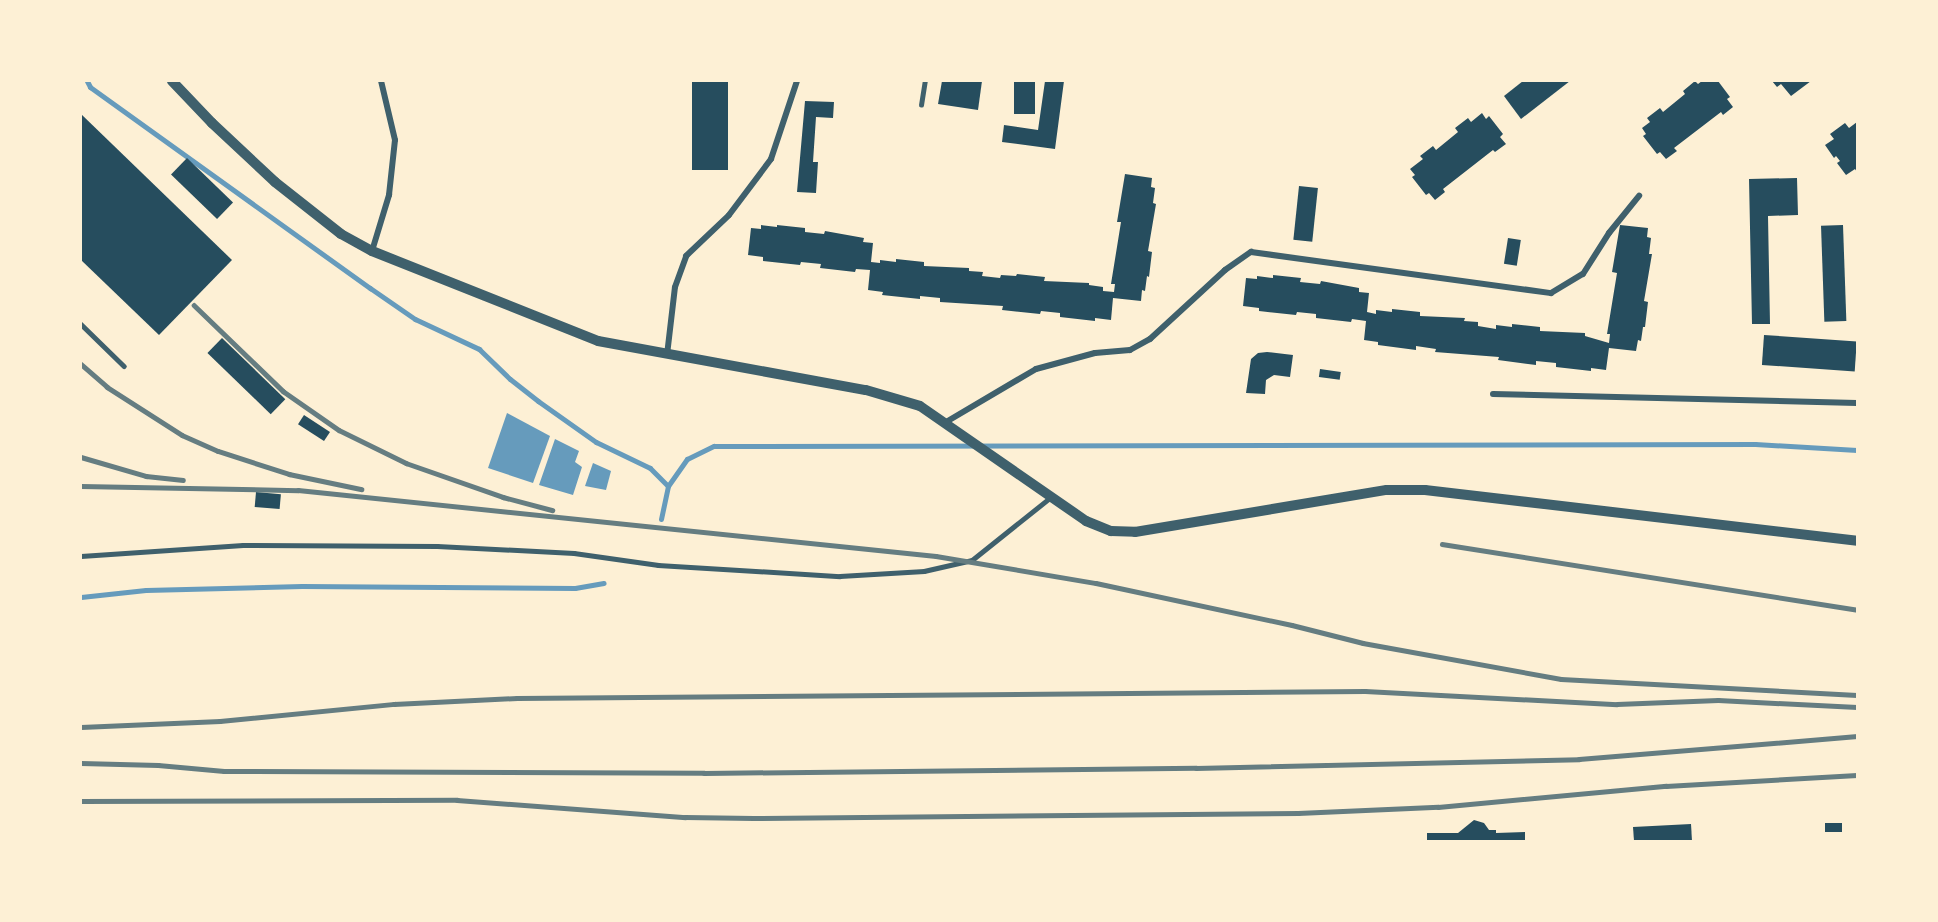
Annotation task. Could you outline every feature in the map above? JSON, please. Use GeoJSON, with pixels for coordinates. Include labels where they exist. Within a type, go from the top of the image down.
{"type":"FeatureCollection","features":[{"type":"Feature","properties":{"kind":"street"},"geometry":{"type":"LineString","coordinates":[[172,81],[212,123],[275,182],[341,234],[372,251],[597,341],[667,356],[866,390],[920,406],[1086,521],[1111,531],[1135,532],[1357,494],[1406,490],[1857,541]]}},
{"type":"Feature","properties":{"kind":"street"},"geometry":{"type":"LineString","coordinates":[[372,251],[389,195],[395,140],[381,81]]}},
{"type":"Feature","properties":{"kind":"street"},"geometry":{"type":"LineString","coordinates":[[667,356],[675,287],[686,255],[729,215],[771,159],[797,81]]}},
{"type":"Feature","properties":{"kind":"street"},"geometry":{"type":"LineString","coordinates":[[946,422],[1036,369],[1095,353],[1130,350],[1150,339],[1225,270],[1251,252],[1551,293],[1582,274],[1609,233],[1639,196]]}},
{"type":"Feature","properties":{"kind":"street"},"geometry":{"type":"LineString","coordinates":[[1493,394],[1857,403]]}},
{"type":"Feature","properties":{"kind":"lane"},"geometry":{"type":"LineString","coordinates":[[921,105],[925,81]]}},
{"type":"Feature","properties":{"kind":"lane"},"geometry":{"type":"LineString","coordinates":[[81,324],[124,366]]}},
{"type":"Feature","properties":{"kind":"lane"},"geometry":{"type":"LineString","coordinates":[[81,556],[243,545],[437,546],[574,553],[658,565],[840,576],[924,571],[972,560],[1051,497]]}},
{"type":"Feature","properties":{"kind":"water"},"geometry":{"type":"Polygon","coordinates":[[[507,413],[550,436],[533,483],[488,468],[507,413]]]}},
{"type":"Feature","properties":{"kind":"water"},"geometry":{"type":"Polygon","coordinates":[[[555,439],[579,451],[575,462],[582,467],[573,495],[539,485],[555,439]]]}},
{"type":"Feature","properties":{"kind":"water"},"geometry":{"type":"Polygon","coordinates":[[[593,463],[611,471],[606,490],[585,486],[593,463]]]}},
{"type":"Feature","properties":{"kind":"building"},"geometry":{"type":"Polygon","coordinates":[[[692,81],[728,81],[728,170],[692,170],[692,81]]]}},
{"type":"Feature","properties":{"kind":"building"},"geometry":{"type":"Polygon","coordinates":[[[942,81],[982,81],[978,110],[938,104],[942,81]]]}},
{"type":"Feature","properties":{"kind":"building"},"geometry":{"type":"Polygon","coordinates":[[[1014,81],[1035,81],[1035,114],[1014,114],[1014,81]]]}},
{"type":"Feature","properties":{"kind":"building"},"geometry":{"type":"Polygon","coordinates":[[[1045,81],[1064,81],[1055,149],[1002,142],[1004,125],[1038,130],[1045,81]]]}},
{"type":"Feature","properties":{"kind":"building"},"geometry":{"type":"Polygon","coordinates":[[[1523,81],[1570,81],[1521,119],[1504,96],[1523,81]]]}},
{"type":"Feature","properties":{"kind":"building"},"geometry":{"type":"Polygon","coordinates":[[[1695,81],[1698,84],[1702,81],[1718,81],[1730,97],[1727,99],[1733,107],[1723,115],[1721,112],[1674,148],[1677,151],[1666,159],[1660,152],[1657,154],[1643,136],[1646,134],[1642,128],[1650,122],[1647,118],[1660,108],[1663,112],[1685,94],[1683,91],[1695,81]]]}},
{"type":"Feature","properties":{"kind":"building"},"geometry":{"type":"Polygon","coordinates":[[[1772,81],[1811,81],[1791,96],[1781,84],[1777,87],[1772,81]]]}},
{"type":"Feature","properties":{"kind":"building"},"geometry":{"type":"Polygon","coordinates":[[[805,101],[834,102],[833,118],[816,117],[813,162],[818,162],[816,193],[797,192],[805,101]]]}},
{"type":"Feature","properties":{"kind":"building"},"geometry":{"type":"Polygon","coordinates":[[[1482,113],[1486,119],[1489,116],[1503,134],[1500,137],[1506,144],[1495,152],[1493,150],[1443,189],[1445,192],[1435,200],[1429,193],[1426,195],[1412,177],[1415,175],[1410,169],[1423,159],[1420,156],[1433,146],[1436,150],[1458,132],[1455,128],[1468,118],[1471,122],[1482,113]]]}},
{"type":"Feature","properties":{"kind":"building"},"geometry":{"type":"Polygon","coordinates":[[[81,114],[232,260],[159,335],[81,260],[81,114]]]}},
{"type":"Feature","properties":{"kind":"building"},"geometry":{"type":"Polygon","coordinates":[[[1857,122],[1857,172],[1855,169],[1846,175],[1837,163],[1840,161],[1836,156],[1834,158],[1825,145],[1834,139],[1830,134],[1845,123],[1849,128],[1857,122]]]}},
{"type":"Feature","properties":{"kind":"building"},"geometry":{"type":"Polygon","coordinates":[[[187,158],[233,202],[217,219],[171,175],[187,158]]]}},
{"type":"Feature","properties":{"kind":"building"},"geometry":{"type":"Polygon","coordinates":[[[1125,174],[1152,178],[1151,187],[1155,188],[1153,203],[1156,204],[1148,251],[1152,252],[1149,277],[1147,276],[1145,291],[1142,290],[1141,301],[1113,298],[1111,320],[1095,318],[1095,321],[1060,317],[1060,313],[1041,311],[1040,314],[1002,310],[1003,306],[940,302],[940,298],[920,296],[920,299],[882,295],[883,292],[868,290],[870,270],[856,269],[855,272],[820,268],[821,264],[801,262],[800,265],[763,261],[763,257],[748,255],[751,228],[761,229],[761,225],[777,227],[777,225],[805,228],[805,232],[824,234],[825,231],[864,238],[863,242],[873,243],[871,262],[880,263],[880,260],[896,262],[896,259],[924,262],[924,266],[969,268],[969,271],[983,272],[982,276],[1000,278],[1001,275],[1016,276],[1017,274],[1045,277],[1044,281],[1089,283],[1089,285],[1103,287],[1103,291],[1114,292],[1115,284],[1111,284],[1121,222],[1117,222],[1125,174]]]}},
{"type":"Feature","properties":{"kind":"building"},"geometry":{"type":"Polygon","coordinates":[[[1797,178],[1798,215],[1768,216],[1770,324],[1752,324],[1749,179],[1797,178]]]}},
{"type":"Feature","properties":{"kind":"building"},"geometry":{"type":"Polygon","coordinates":[[[1299,186],[1318,188],[1312,242],[1293,240],[1299,186]]]}},
{"type":"Feature","properties":{"kind":"building"},"geometry":{"type":"Polygon","coordinates":[[[1620,225],[1648,228],[1647,237],[1651,238],[1649,254],[1652,254],[1644,301],[1648,302],[1645,327],[1643,327],[1641,341],[1638,340],[1636,351],[1609,348],[1606,370],[1591,368],[1591,371],[1556,367],[1556,363],[1536,361],[1536,365],[1498,360],[1499,357],[1435,352],[1436,349],[1416,346],[1416,350],[1378,345],[1378,342],[1364,340],[1366,321],[1352,319],[1351,322],[1316,318],[1316,314],[1297,312],[1296,315],[1259,311],[1259,308],[1243,306],[1246,278],[1257,279],[1257,276],[1273,278],[1273,275],[1301,278],[1300,282],[1320,284],[1321,281],[1359,288],[1359,292],[1369,293],[1367,312],[1376,314],[1376,310],[1392,312],[1392,309],[1420,312],[1420,316],[1465,318],[1464,321],[1478,322],[1478,326],[1496,329],[1496,325],[1512,327],[1512,324],[1540,327],[1540,331],[1585,333],[1585,336],[1609,343],[1610,334],[1607,334],[1617,273],[1612,272],[1620,225]]]}},
{"type":"Feature","properties":{"kind":"building"},"geometry":{"type":"Polygon","coordinates":[[[1843,225],[1846,321],[1824,322],[1821,226],[1843,225]]]}},
{"type":"Feature","properties":{"kind":"building"},"geometry":{"type":"Polygon","coordinates":[[[1508,238],[1521,240],[1517,266],[1504,264],[1508,238]]]}},
{"type":"Feature","properties":{"kind":"building"},"geometry":{"type":"Polygon","coordinates":[[[1764,335],[1857,341],[1855,371],[1762,365],[1764,335]]]}},
{"type":"Feature","properties":{"kind":"building"},"geometry":{"type":"Polygon","coordinates":[[[222,338],[285,399],[271,414],[207,353],[222,338]]]}},
{"type":"Feature","properties":{"kind":"building"},"geometry":{"type":"Polygon","coordinates":[[[1258,353],[1293,355],[1290,377],[1274,375],[1266,380],[1265,394],[1246,393],[1251,359],[1258,353]]]}},
{"type":"Feature","properties":{"kind":"building"},"geometry":{"type":"Polygon","coordinates":[[[1320,369],[1341,372],[1340,380],[1319,377],[1320,369]]]}},
{"type":"Feature","properties":{"kind":"building"},"geometry":{"type":"Polygon","coordinates":[[[304,415],[330,432],[324,441],[298,424],[304,415]]]}},
{"type":"Feature","properties":{"kind":"building"},"geometry":{"type":"Polygon","coordinates":[[[256,492],[281,494],[280,509],[255,507],[256,492]]]}},
{"type":"Feature","properties":{"kind":"building"},"geometry":{"type":"Polygon","coordinates":[[[1474,820],[1484,823],[1489,830],[1496,830],[1496,833],[1525,832],[1525,841],[1427,841],[1427,833],[1458,833],[1474,820]]]}},
{"type":"Feature","properties":{"kind":"building"},"geometry":{"type":"Polygon","coordinates":[[[1825,823],[1842,823],[1842,832],[1825,832],[1825,823]]]}},
{"type":"Feature","properties":{"kind":"building"},"geometry":{"type":"Polygon","coordinates":[[[1691,824],[1692,841],[1634,841],[1633,827],[1691,824]]]}},
{"type":"Feature","properties":{"kind":"waterway"},"geometry":{"type":"LineString","coordinates":[[87,81],[90,87],[370,288],[415,319],[479,349],[510,379],[538,401],[596,442],[650,468],[668,486]]}},
{"type":"Feature","properties":{"kind":"waterway"},"geometry":{"type":"LineString","coordinates":[[661,519],[668,486],[687,459],[714,446],[1755,444],[1857,450]]}},
{"type":"Feature","properties":{"kind":"waterway"},"geometry":{"type":"LineString","coordinates":[[81,597],[146,590],[302,586],[575,588],[604,583]]}},
{"type":"Feature","properties":{"kind":"railway"},"geometry":{"type":"LineString","coordinates":[[194,305],[283,391],[339,430],[406,463],[503,497],[552,510]]}},
{"type":"Feature","properties":{"kind":"railway"},"geometry":{"type":"LineString","coordinates":[[81,364],[107,387],[182,435],[218,451],[289,474],[361,489]]}},
{"type":"Feature","properties":{"kind":"railway"},"geometry":{"type":"LineString","coordinates":[[81,457],[146,476],[183,480]]}},
{"type":"Feature","properties":{"kind":"railway"},"geometry":{"type":"LineString","coordinates":[[81,486],[298,490],[936,556],[1096,583],[1292,625],[1363,643],[1561,679],[1857,695]]}},
{"type":"Feature","properties":{"kind":"railway"},"geometry":{"type":"LineString","coordinates":[[1442,544],[1857,610]]}},
{"type":"Feature","properties":{"kind":"railway"},"geometry":{"type":"LineString","coordinates":[[81,727],[220,721],[394,704],[517,698],[1365,691],[1617,704],[1718,700],[1857,707]]}},
{"type":"Feature","properties":{"kind":"railway"},"geometry":{"type":"LineString","coordinates":[[81,763],[158,765],[224,771],[704,773],[1196,768],[1579,759],[1857,736]]}},
{"type":"Feature","properties":{"kind":"railway"},"geometry":{"type":"LineString","coordinates":[[81,801],[457,800],[685,817],[753,818],[1298,813],[1438,807],[1666,786],[1857,775]]}}]}
